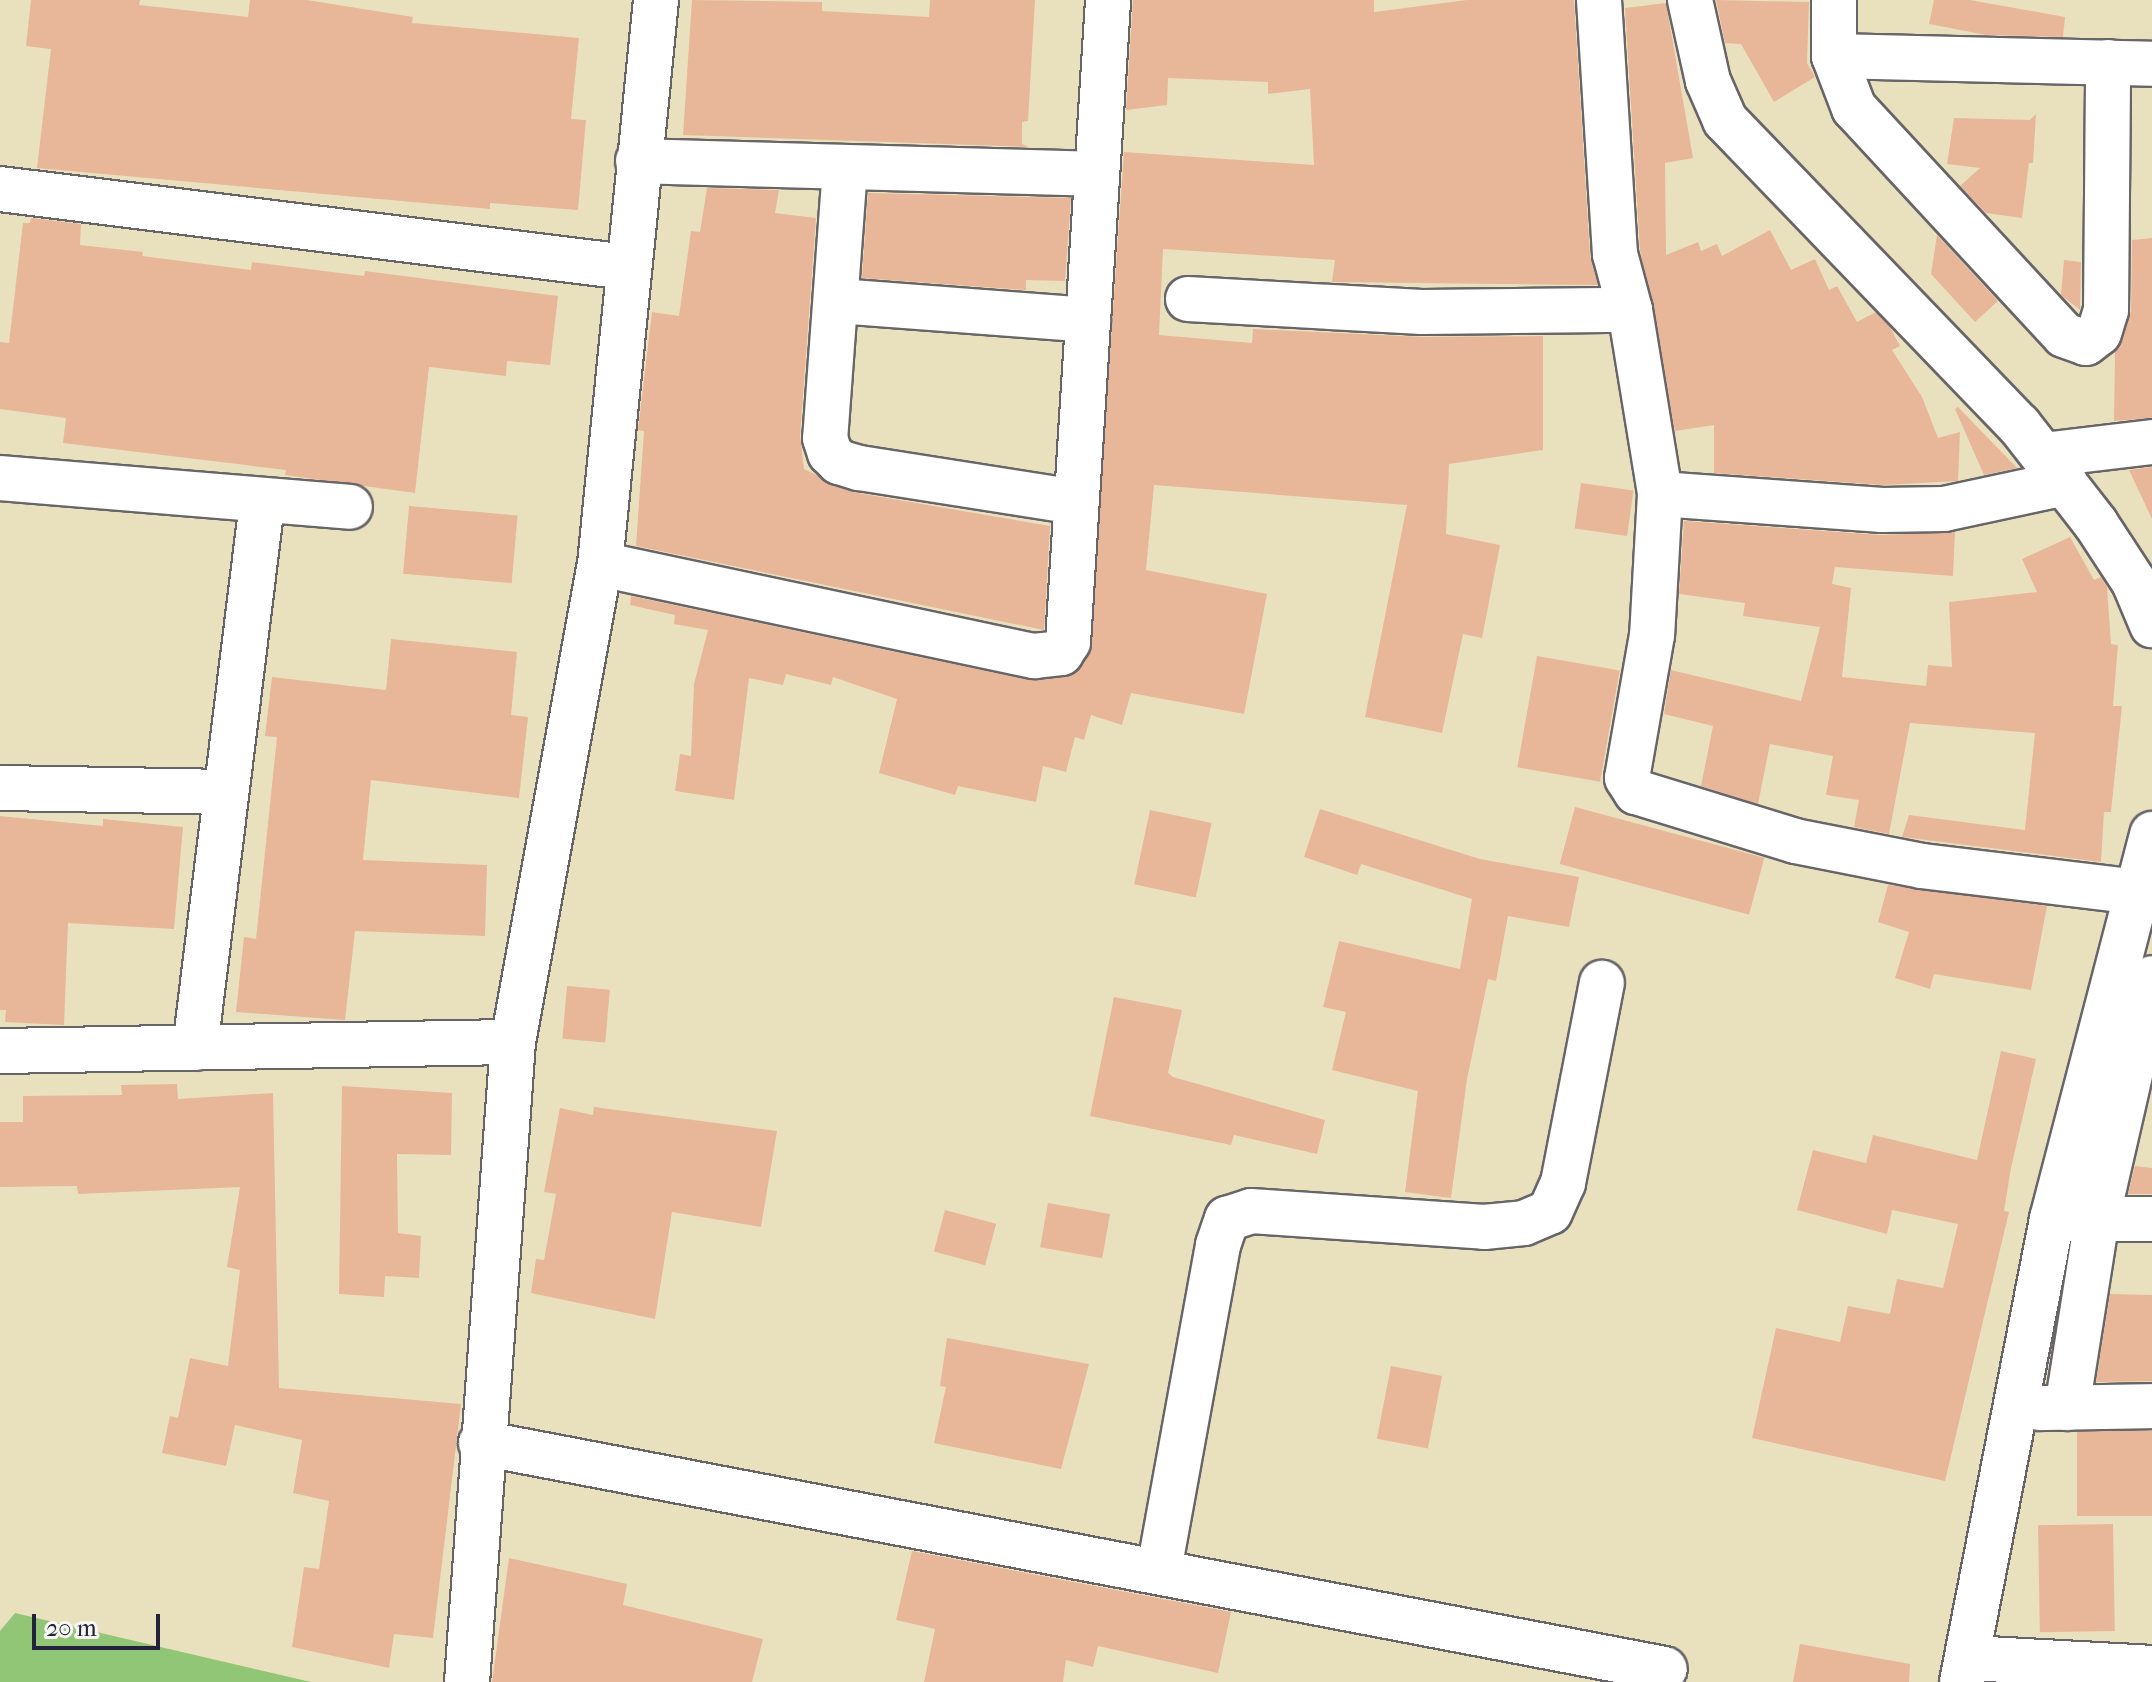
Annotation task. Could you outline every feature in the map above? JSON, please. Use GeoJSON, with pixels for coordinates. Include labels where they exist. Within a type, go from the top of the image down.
{"type":"FeatureCollection","features":[{"type":"Feature","properties":{"kind":"street"},"geometry":{"type":"LineString","coordinates":[[467,1682],[481,1443],[513,1042],[600,564],[626,267],[655,0]]}},
{"type":"Feature","properties":{"kind":"street"},"geometry":{"type":"LineString","coordinates":[[600,564],[1047,657],[1061,653],[1068,642],[1108,0]]}},
{"type":"Feature","properties":{"kind":"street"},"geometry":{"type":"LineString","coordinates":[[1599,0],[1615,254],[1630,310],[1660,494],[1652,635],[1626,762],[1627,778],[1636,792],[1795,841],[1922,866],[2137,892]]}},
{"type":"Feature","properties":{"kind":"street"},"geometry":{"type":"LineString","coordinates":[[1690,0],[1708,81],[1725,120],[2054,469],[2134,582],[2152,625]]}},
{"type":"Feature","properties":{"kind":"street"},"geometry":{"type":"LineString","coordinates":[[1834,0],[1834,56],[1841,86],[1854,108],[2064,335],[2086,343],[2099,333],[2106,310],[2108,62]]}},
{"type":"Feature","properties":{"kind":"street"},"geometry":{"type":"LineString","coordinates":[[1834,56],[2152,64]]}},
{"type":"Feature","properties":{"kind":"street"},"geometry":{"type":"LineString","coordinates":[[638,161],[1097,174]]}},
{"type":"Feature","properties":{"kind":"street"},"geometry":{"type":"LineString","coordinates":[[845,168],[838,301],[825,438],[839,462],[1076,502]]}},
{"type":"Feature","properties":{"kind":"street"},"geometry":{"type":"LineString","coordinates":[[0,189],[626,267]]}},
{"type":"Feature","properties":{"kind":"street"},"geometry":{"type":"LineString","coordinates":[[1188,299],[1422,312],[1630,310]]}},
{"type":"Feature","properties":{"kind":"street"},"geometry":{"type":"LineString","coordinates":[[838,301],[1088,320]]}},
{"type":"Feature","properties":{"kind":"street"},"geometry":{"type":"LineString","coordinates":[[1660,494],[1882,510],[1944,509],[2054,469],[2152,442]]}},
{"type":"Feature","properties":{"kind":"street"},"geometry":{"type":"LineString","coordinates":[[0,478],[262,503],[350,507]]}},
{"type":"Feature","properties":{"kind":"street"},"geometry":{"type":"LineString","coordinates":[[195,1048],[262,503]]}},
{"type":"Feature","properties":{"kind":"street"},"geometry":{"type":"LineString","coordinates":[[0,788],[226,792]]}},
{"type":"Feature","properties":{"kind":"street"},"geometry":{"type":"LineString","coordinates":[[2152,834],[2137,892],[2127,1059],[2052,1219],[1965,1670],[2152,1668]]}},
{"type":"Feature","properties":{"kind":"street"},"geometry":{"type":"LineString","coordinates":[[2067,1408],[2097,1219],[2127,1059],[2152,978]]}},
{"type":"Feature","properties":{"kind":"street"},"geometry":{"type":"LineString","coordinates":[[1159,1570],[1218,1245],[1227,1219],[1251,1211],[1484,1227],[1524,1223],[1550,1212],[1563,1183],[1602,983]]}},
{"type":"Feature","properties":{"kind":"street"},"geometry":{"type":"LineString","coordinates":[[0,1051],[513,1042]]}},
{"type":"Feature","properties":{"kind":"street"},"geometry":{"type":"LineString","coordinates":[[2052,1219],[2152,1219]]}},
{"type":"Feature","properties":{"kind":"street"},"geometry":{"type":"LineString","coordinates":[[2013,1409],[2152,1406]]}},
{"type":"Feature","properties":{"kind":"street"},"geometry":{"type":"LineString","coordinates":[[481,1443],[1665,1669]]}},
{"type":"Feature","properties":{"kind":"green space"},"geometry":{"type":"Polygon","coordinates":[[[15,1613],[311,1682],[0,1682],[0,1631],[15,1613]]]}},
{"type":"Feature","properties":{"kind":"building"},"geometry":{"type":"Polygon","coordinates":[[[31,0],[140,0],[139,5],[248,17],[250,0],[307,0],[413,17],[412,23],[579,38],[571,119],[586,120],[578,210],[490,203],[490,209],[37,168],[51,49],[26,46],[31,0]]]}},
{"type":"Feature","properties":{"kind":"building"},"geometry":{"type":"Polygon","coordinates":[[[692,0],[822,2],[822,11],[929,17],[930,0],[1035,0],[1028,121],[1022,122],[1022,144],[1029,147],[683,135],[692,0]]]}},
{"type":"Feature","properties":{"kind":"building"},"geometry":{"type":"Polygon","coordinates":[[[1133,0],[1374,0],[1374,12],[1467,0],[1574,0],[1590,256],[1598,285],[1332,282],[1335,260],[1163,249],[1159,335],[1252,343],[1253,329],[1422,337],[1543,336],[1543,450],[1449,464],[1446,534],[1500,545],[1482,638],[1463,634],[1442,733],[1365,717],[1407,505],[1154,485],[1146,570],[1267,594],[1244,714],[1131,693],[1122,725],[1091,715],[1084,740],[1075,737],[1066,772],[1043,766],[1036,802],[958,786],[955,795],[879,773],[897,699],[833,677],[831,685],[786,674],[783,685],[749,678],[734,800],[675,791],[680,754],[691,756],[694,684],[708,630],[674,624],[675,615],[630,605],[631,596],[1029,680],[1074,674],[1089,655],[1124,152],[1314,165],[1310,89],[1268,94],[1268,82],[1168,78],[1167,105],[1126,110],[1133,0]]]}},
{"type":"Feature","properties":{"kind":"building"},"geometry":{"type":"Polygon","coordinates":[[[1716,0],[1809,2],[1807,63],[1815,77],[1774,102],[1741,44],[1725,43],[1716,0]]]}},
{"type":"Feature","properties":{"kind":"building"},"geometry":{"type":"Polygon","coordinates":[[[1934,0],[1970,0],[2065,17],[2063,37],[1986,35],[1929,24],[1934,0]]]}},
{"type":"Feature","properties":{"kind":"building"},"geometry":{"type":"Polygon","coordinates":[[[1666,3],[1693,158],[1665,163],[1666,255],[1698,242],[1701,251],[1717,244],[1722,256],[1770,230],[1791,270],[1815,259],[1829,290],[1837,286],[1857,322],[1876,312],[1890,327],[1900,346],[1892,350],[1922,397],[1938,438],[1960,432],[1958,481],[1883,485],[1714,473],[1714,425],[1675,431],[1640,250],[1625,8],[1666,3]]]}},
{"type":"Feature","properties":{"kind":"building"},"geometry":{"type":"Polygon","coordinates":[[[2036,114],[2033,163],[2029,163],[2022,218],[1986,213],[1960,186],[1980,168],[1947,164],[1954,118],[2030,120],[2036,114]]]}},
{"type":"Feature","properties":{"kind":"building"},"geometry":{"type":"Polygon","coordinates":[[[707,188],[779,190],[775,213],[816,218],[800,436],[804,469],[852,492],[1050,526],[1044,630],[636,546],[644,431],[638,430],[652,312],[679,316],[691,231],[700,232],[707,188]]]}},
{"type":"Feature","properties":{"kind":"building"},"geometry":{"type":"Polygon","coordinates":[[[868,193],[1071,198],[1065,281],[1026,280],[1026,290],[862,278],[868,193]]]}},
{"type":"Feature","properties":{"kind":"building"},"geometry":{"type":"Polygon","coordinates":[[[31,218],[81,224],[80,245],[143,252],[142,256],[251,270],[252,262],[364,276],[365,271],[558,296],[550,365],[507,361],[506,376],[429,367],[415,493],[285,475],[286,470],[63,443],[66,418],[0,409],[0,342],[9,343],[23,223],[30,223],[31,218]]]}},
{"type":"Feature","properties":{"kind":"building"},"geometry":{"type":"Polygon","coordinates":[[[1937,235],[1998,301],[1975,322],[1931,274],[1937,235]]]}},
{"type":"Feature","properties":{"kind":"building"},"geometry":{"type":"Polygon","coordinates":[[[2152,238],[2152,418],[2114,421],[2115,352],[2131,311],[2132,240],[2152,238]]]}},
{"type":"Feature","properties":{"kind":"building"},"geometry":{"type":"Polygon","coordinates":[[[2064,260],[2081,262],[2080,310],[2061,295],[2064,260]]]}},
{"type":"Feature","properties":{"kind":"building"},"geometry":{"type":"Polygon","coordinates":[[[1958,407],[2017,468],[1984,475],[1955,409],[1958,407]]]}},
{"type":"Feature","properties":{"kind":"building"},"geometry":{"type":"Polygon","coordinates":[[[2152,467],[2152,519],[2129,470],[2152,467]]]}},
{"type":"Feature","properties":{"kind":"building"},"geometry":{"type":"Polygon","coordinates":[[[1581,483],[1633,490],[1627,536],[1575,529],[1581,483]]]}},
{"type":"Feature","properties":{"kind":"building"},"geometry":{"type":"Polygon","coordinates":[[[409,506],[518,515],[512,583],[403,574],[409,506]]]}},
{"type":"Feature","properties":{"kind":"building"},"geometry":{"type":"Polygon","coordinates":[[[1684,521],[1880,535],[1955,532],[1953,576],[1835,567],[1832,584],[1851,588],[1842,677],[1926,686],[1928,665],[1952,667],[1949,602],[2037,592],[2022,559],[2070,537],[2094,580],[2101,577],[2107,587],[2111,644],[2118,645],[2113,706],[2122,706],[2111,812],[2104,812],[2101,862],[1902,837],[1909,815],[2025,830],[2035,733],[1910,723],[1889,834],[1854,827],[1859,800],[1826,795],[1833,756],[1770,744],[1758,804],[1701,786],[1713,726],[1664,714],[1671,670],[1801,701],[1820,627],[1743,616],[1745,603],[1679,594],[1684,521]]]}},
{"type":"Feature","properties":{"kind":"building"},"geometry":{"type":"Polygon","coordinates":[[[391,639],[517,652],[511,715],[528,717],[519,798],[371,780],[363,860],[487,865],[485,936],[355,931],[345,1020],[236,1012],[244,937],[256,939],[277,737],[265,736],[272,677],[386,690],[391,639]]]}},
{"type":"Feature","properties":{"kind":"building"},"geometry":{"type":"Polygon","coordinates":[[[1537,656],[1620,671],[1600,782],[1517,767],[1537,656]]]}},
{"type":"Feature","properties":{"kind":"building"},"geometry":{"type":"Polygon","coordinates":[[[1575,807],[1764,858],[1749,915],[1560,864],[1575,807]]]}},
{"type":"Feature","properties":{"kind":"building"},"geometry":{"type":"Polygon","coordinates":[[[1320,809],[1480,859],[1579,877],[1569,927],[1508,916],[1496,981],[1488,979],[1467,1079],[1451,1198],[1405,1192],[1418,1091],[1332,1070],[1346,1012],[1323,1007],[1339,941],[1460,969],[1472,899],[1361,864],[1357,875],[1304,857],[1320,809]]]}},
{"type":"Feature","properties":{"kind":"building"},"geometry":{"type":"Polygon","coordinates":[[[1150,810],[1212,823],[1196,897],[1134,884],[1150,810]]]}},
{"type":"Feature","properties":{"kind":"building"},"geometry":{"type":"Polygon","coordinates":[[[0,816],[103,826],[103,819],[183,827],[174,929],[68,923],[64,1025],[5,1022],[6,1010],[0,1010],[0,816]]]}},
{"type":"Feature","properties":{"kind":"building"},"geometry":{"type":"Polygon","coordinates":[[[1888,885],[2047,906],[2031,990],[1934,974],[1930,989],[1895,978],[1909,932],[1878,922],[1888,885]]]}},
{"type":"Feature","properties":{"kind":"building"},"geometry":{"type":"Polygon","coordinates":[[[567,986],[610,990],[605,1043],[562,1039],[567,986]]]}},
{"type":"Feature","properties":{"kind":"building"},"geometry":{"type":"Polygon","coordinates":[[[1114,997],[1182,1010],[1168,1073],[1173,1077],[1325,1120],[1317,1154],[1234,1135],[1231,1145],[1090,1116],[1114,997]]]}},
{"type":"Feature","properties":{"kind":"building"},"geometry":{"type":"Polygon","coordinates":[[[2001,1051],[2036,1059],[2011,1168],[2004,1211],[2009,1212],[1945,1481],[1752,1438],[1776,1328],[1840,1342],[1848,1306],[1890,1314],[1897,1279],[1943,1288],[1958,1224],[1892,1210],[1887,1234],[1797,1210],[1813,1150],[1866,1163],[1873,1135],[1977,1160],[2001,1051]]]}},
{"type":"Feature","properties":{"kind":"building"},"geometry":{"type":"Polygon","coordinates":[[[177,1084],[178,1099],[273,1093],[279,1388],[461,1404],[433,1638],[394,1634],[389,1668],[292,1647],[304,1567],[319,1569],[329,1501],[293,1493],[302,1440],[235,1425],[226,1466],[162,1453],[170,1416],[178,1418],[190,1358],[228,1366],[240,1270],[227,1267],[240,1187],[78,1194],[77,1186],[0,1187],[0,1122],[23,1122],[23,1096],[122,1095],[121,1085],[177,1084]]]}},
{"type":"Feature","properties":{"kind":"building"},"geometry":{"type":"Polygon","coordinates":[[[342,1086],[452,1093],[451,1155],[397,1154],[398,1233],[421,1236],[419,1278],[385,1276],[384,1297],[339,1294],[342,1086]]]}},
{"type":"Feature","properties":{"kind":"building"},"geometry":{"type":"Polygon","coordinates":[[[594,1107],[777,1131],[761,1227],[672,1212],[655,1319],[531,1293],[536,1259],[544,1260],[556,1194],[544,1192],[560,1108],[593,1115],[594,1107]]]}},
{"type":"Feature","properties":{"kind":"building"},"geometry":{"type":"Polygon","coordinates":[[[2135,1166],[2152,1168],[2152,1194],[2128,1194],[2135,1166]]]}},
{"type":"Feature","properties":{"kind":"building"},"geometry":{"type":"Polygon","coordinates":[[[1048,1203],[1110,1214],[1102,1258],[1040,1247],[1048,1203]]]}},
{"type":"Feature","properties":{"kind":"building"},"geometry":{"type":"Polygon","coordinates":[[[945,1210],[996,1224],[985,1265],[934,1252],[945,1210]]]}},
{"type":"Feature","properties":{"kind":"building"},"geometry":{"type":"Polygon","coordinates":[[[2110,1294],[2152,1295],[2152,1381],[2096,1382],[2110,1294]]]}},
{"type":"Feature","properties":{"kind":"building"},"geometry":{"type":"Polygon","coordinates":[[[947,1338],[1089,1364],[1061,1469],[934,1443],[946,1387],[940,1386],[947,1338]]]}},
{"type":"Feature","properties":{"kind":"building"},"geometry":{"type":"Polygon","coordinates":[[[1391,1366],[1442,1376],[1428,1449],[1377,1439],[1391,1366]]]}},
{"type":"Feature","properties":{"kind":"building"},"geometry":{"type":"Polygon","coordinates":[[[2077,1431],[2152,1431],[2152,1516],[2077,1516],[2077,1431]]]}},
{"type":"Feature","properties":{"kind":"building"},"geometry":{"type":"Polygon","coordinates":[[[2113,1524],[2115,1631],[2040,1632],[2038,1525],[2113,1524]]]}},
{"type":"Feature","properties":{"kind":"building"},"geometry":{"type":"Polygon","coordinates":[[[912,1551],[1231,1612],[1218,1673],[1098,1646],[1093,1667],[1066,1660],[1063,1682],[924,1682],[935,1629],[896,1620],[912,1551]]]}},
{"type":"Feature","properties":{"kind":"building"},"geometry":{"type":"Polygon","coordinates":[[[509,1558],[627,1584],[623,1605],[763,1639],[752,1682],[492,1682],[509,1558]]]}},
{"type":"Feature","properties":{"kind":"building"},"geometry":{"type":"Polygon","coordinates":[[[1800,1644],[1910,1664],[1909,1682],[1793,1682],[1800,1644]]]}}]}
